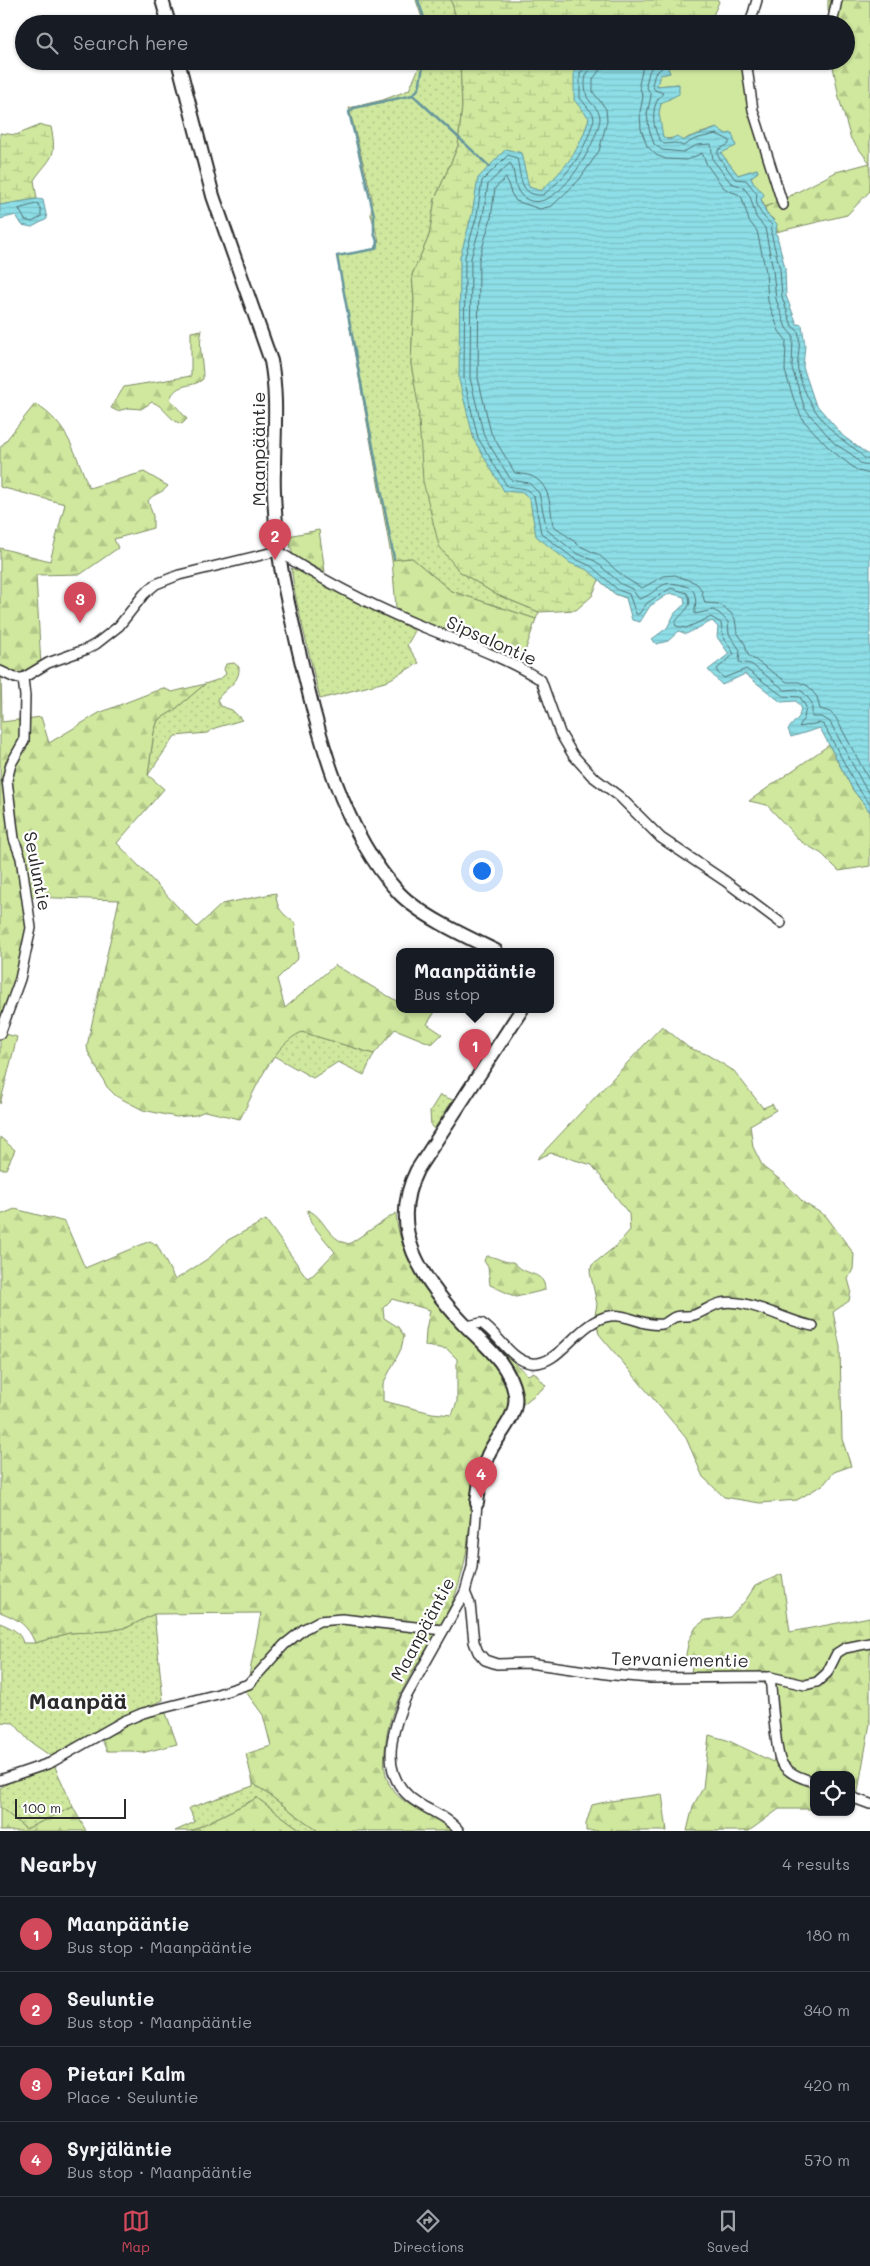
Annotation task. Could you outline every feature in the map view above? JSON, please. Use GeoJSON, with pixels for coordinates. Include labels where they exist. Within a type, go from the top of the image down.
{"type":"FeatureCollection","features":[{"type":"Feature","properties":{"kind":"street"},"geometry":{"type":"LineString","coordinates":[[162,0],[166,15]]}},
{"type":"Feature","properties":{"kind":"street"},"geometry":{"type":"LineString","coordinates":[[753,15],[757,0]]}},
{"type":"Feature","properties":{"kind":"street"},"geometry":{"type":"LineString","coordinates":[[834,15],[837,0]]}},
{"type":"Feature","properties":{"kind":"street","name":"Maanpääntie"},"geometry":{"type":"LineString","coordinates":[[180,70],[213,196],[271,361],[276,386],[274,474],[278,551],[304,671],[337,787],[358,832],[380,870],[406,899],[441,922],[490,948]]}},
{"type":"Feature","properties":{"kind":"street"},"geometry":{"type":"LineString","coordinates":[[747,70],[752,110],[783,205]]}},
{"type":"Feature","properties":{"kind":"street"},"geometry":{"type":"LineString","coordinates":[[0,671],[15,678],[23,678],[48,663],[87,650],[118,626],[144,594],[156,584],[179,575],[278,551]]}},
{"type":"Feature","properties":{"kind":"street","name":"Sipsalontie"},"geometry":{"type":"LineString","coordinates":[[278,551],[389,612],[514,664],[541,680],[560,734],[573,755],[592,776],[620,798],[661,838],[679,852],[725,881],[781,924]]}},
{"type":"Feature","properties":{"kind":"street","name":"Seuluntie"},"geometry":{"type":"LineString","coordinates":[[0,1034],[20,979],[31,928],[22,863],[14,839],[7,780],[11,764],[24,741],[25,696],[23,678]]}},
{"type":"Feature","properties":{"kind":"street","name":"Maanpääntie"},"geometry":{"type":"LineString","coordinates":[[460,1831],[450,1822],[405,1794],[395,1780],[392,1765],[392,1743],[399,1714],[406,1697],[465,1592],[472,1568],[479,1483],[493,1444],[512,1416],[516,1397],[510,1378],[500,1360],[467,1326],[430,1280],[414,1253],[406,1231],[406,1198],[421,1164],[519,1013]]}},
{"type":"Feature","properties":{"kind":"street"},"geometry":{"type":"LineString","coordinates":[[467,1326],[478,1323],[484,1325],[521,1359],[534,1363],[544,1362],[554,1357],[589,1324],[610,1316],[661,1324],[676,1317],[692,1316],[720,1303],[730,1302],[762,1309],[795,1323],[812,1326]]}},
{"type":"Feature","properties":{"kind":"street","name":"Tervaniementie"},"geometry":{"type":"LineString","coordinates":[[465,1592],[470,1604],[474,1642],[478,1652],[485,1660],[497,1664],[529,1663],[650,1678],[770,1677],[805,1685],[817,1682],[827,1673],[837,1653],[845,1648],[870,1643]]}},
{"type":"Feature","properties":{"kind":"street"},"geometry":{"type":"LineString","coordinates":[[0,1780],[50,1763],[143,1713],[249,1684],[284,1645],[299,1632],[319,1621],[342,1619],[444,1630]]}},
{"type":"Feature","properties":{"kind":"street"},"geometry":{"type":"LineString","coordinates":[[770,1677],[778,1746],[782,1763],[790,1772],[810,1780]]}},
{"type":"Feature","properties":{"kind":"street"},"geometry":{"type":"LineString","coordinates":[[855,1798],[870,1804]]}},
{"type":"Feature","properties":{"kind":"green space"},"geometry":{"type":"Polygon","coordinates":[[[416,0],[451,0],[455,15],[421,15],[416,0]]]}},
{"type":"Feature","properties":{"kind":"green space"},"geometry":{"type":"Polygon","coordinates":[[[451,0],[718,0],[719,2],[713,15],[455,15],[451,0]]]}},
{"type":"Feature","properties":{"kind":"green space"},"geometry":{"type":"Polygon","coordinates":[[[828,0],[870,0],[870,163],[851,139],[839,98],[834,70],[855,70],[855,15],[830,15],[828,0]]]}},
{"type":"Feature","properties":{"kind":"green space"},"geometry":{"type":"Polygon","coordinates":[[[418,70],[460,70],[462,106],[458,146],[435,199],[429,236],[412,275],[414,300],[411,364],[450,558],[459,571],[495,594],[539,612],[536,619],[451,591],[412,558],[392,560],[337,256],[375,249],[379,241],[371,215],[372,198],[349,108],[383,100],[409,90],[418,70]]]}},
{"type":"Feature","properties":{"kind":"green space"},"geometry":{"type":"Polygon","coordinates":[[[460,70],[604,70],[639,603],[615,594],[599,580],[592,596],[576,610],[539,612],[495,594],[459,571],[439,546],[423,481],[418,404],[411,364],[414,300],[412,275],[429,236],[435,199],[458,146],[462,106],[460,70]]]}},
{"type":"Feature","properties":{"kind":"green space"},"geometry":{"type":"Polygon","coordinates":[[[669,70],[749,70],[750,86],[784,199],[765,207],[761,199],[762,191],[756,187],[751,177],[758,172],[757,169],[738,175],[721,153],[726,134],[717,128],[689,137],[683,141],[674,138],[665,139],[659,126],[659,109],[664,100],[670,99],[678,84],[657,86],[660,75],[670,73],[669,70]]]}},
{"type":"Feature","properties":{"kind":"green space"},"geometry":{"type":"Polygon","coordinates":[[[41,125],[51,127],[54,146],[51,157],[34,180],[37,199],[0,205],[0,133],[16,135],[41,125]]]}},
{"type":"Feature","properties":{"kind":"green space"},"geometry":{"type":"Polygon","coordinates":[[[870,163],[870,191],[847,215],[776,232],[774,220],[766,213],[765,207],[836,172],[870,163]]]}},
{"type":"Feature","properties":{"kind":"green space"},"geometry":{"type":"Polygon","coordinates":[[[202,330],[203,379],[194,384],[181,387],[173,393],[170,399],[187,419],[182,424],[174,420],[152,402],[141,409],[129,408],[117,411],[111,408],[124,387],[191,376],[191,332],[202,330]]]}},
{"type":"Feature","properties":{"kind":"green space"},"geometry":{"type":"Polygon","coordinates":[[[35,404],[56,421],[63,430],[75,452],[89,488],[144,472],[168,486],[163,491],[152,496],[148,501],[153,516],[153,528],[114,539],[118,548],[81,574],[36,575],[41,666],[28,676],[1,672],[2,722],[41,717],[49,743],[99,713],[163,688],[172,692],[205,684],[173,711],[158,720],[154,732],[148,775],[164,789],[117,843],[197,927],[222,904],[276,893],[277,903],[281,911],[295,923],[298,958],[277,979],[285,1008],[335,965],[396,1001],[396,1013],[434,1013],[427,1024],[442,1034],[432,1044],[395,1029],[374,1054],[302,1032],[291,1038],[273,1058],[240,1119],[205,1111],[196,1115],[176,1117],[143,1110],[116,1096],[107,1087],[88,1052],[87,1046],[119,900],[28,897],[31,928],[1,1033],[17,1037],[0,1104],[0,548],[50,561],[65,504],[0,487],[0,448],[35,404]]]}},
{"type":"Feature","properties":{"kind":"green space"},"geometry":{"type":"Polygon","coordinates":[[[319,530],[325,572],[293,556],[288,536],[319,530]]]}},
{"type":"Feature","properties":{"kind":"green space"},"geometry":{"type":"Polygon","coordinates":[[[412,558],[451,591],[536,619],[521,663],[418,621],[396,608],[392,560],[412,558]]]}},
{"type":"Feature","properties":{"kind":"green space"},"geometry":{"type":"Polygon","coordinates":[[[291,568],[343,591],[415,631],[407,645],[419,663],[385,682],[320,699],[296,599],[291,568]]]}},
{"type":"Feature","properties":{"kind":"green space"},"geometry":{"type":"Polygon","coordinates":[[[234,663],[239,667],[237,678],[217,700],[220,706],[232,710],[242,720],[215,728],[207,733],[175,736],[148,775],[154,732],[158,720],[173,711],[205,684],[220,679],[226,674],[224,669],[226,664],[234,663]]]}},
{"type":"Feature","properties":{"kind":"green space"},"geometry":{"type":"Polygon","coordinates":[[[829,745],[853,790],[870,812],[870,866],[839,871],[822,854],[800,841],[767,805],[749,801],[829,745]]]}},
{"type":"Feature","properties":{"kind":"green space"},"geometry":{"type":"Polygon","coordinates":[[[662,1026],[689,1048],[706,1054],[734,1071],[763,1108],[772,1104],[776,1110],[750,1125],[753,1147],[763,1167],[786,1184],[804,1203],[826,1216],[854,1254],[853,1269],[848,1279],[851,1290],[849,1301],[833,1312],[840,1347],[842,1439],[851,1466],[834,1472],[824,1484],[797,1500],[760,1503],[724,1497],[703,1477],[686,1438],[599,1334],[595,1315],[597,1304],[590,1272],[592,1265],[616,1246],[630,1230],[629,1214],[592,1165],[551,1153],[537,1159],[662,1026]]]}},
{"type":"Feature","properties":{"kind":"green space"},"geometry":{"type":"Polygon","coordinates":[[[302,1032],[374,1054],[364,1075],[338,1062],[313,1078],[274,1056],[289,1037],[302,1032]]]}},
{"type":"Feature","properties":{"kind":"green space"},"geometry":{"type":"Polygon","coordinates":[[[440,1095],[453,1100],[434,1129],[431,1126],[430,1111],[440,1095]]]}},
{"type":"Feature","properties":{"kind":"green space"},"geometry":{"type":"Polygon","coordinates":[[[0,1137],[15,1150],[6,1169],[0,1169],[0,1137]]]}},
{"type":"Feature","properties":{"kind":"green space"},"geometry":{"type":"Polygon","coordinates":[[[15,1209],[65,1222],[85,1268],[150,1241],[157,1245],[175,1280],[209,1258],[228,1240],[266,1220],[307,1278],[313,1275],[335,1252],[311,1223],[307,1210],[318,1217],[330,1233],[349,1244],[396,1213],[400,1236],[409,1256],[435,1291],[497,1364],[506,1377],[511,1392],[510,1406],[504,1420],[486,1444],[478,1466],[467,1551],[459,1584],[440,1626],[405,1685],[395,1706],[388,1728],[384,1762],[388,1781],[393,1790],[408,1803],[443,1824],[451,1831],[318,1831],[253,1783],[246,1754],[271,1746],[263,1715],[246,1692],[261,1613],[154,1614],[128,1627],[109,1631],[69,1633],[35,1643],[22,1623],[0,1612],[0,1215],[15,1209]],[[392,1299],[383,1308],[384,1318],[398,1327],[404,1336],[401,1349],[383,1384],[383,1401],[432,1413],[452,1415],[457,1402],[457,1359],[447,1349],[425,1346],[430,1310],[392,1299]]]}},
{"type":"Feature","properties":{"kind":"green space"},"geometry":{"type":"Polygon","coordinates":[[[486,1256],[513,1262],[522,1269],[538,1276],[543,1281],[545,1290],[516,1297],[490,1285],[488,1267],[484,1261],[486,1256]]]}},
{"type":"Feature","properties":{"kind":"green space"},"geometry":{"type":"Polygon","coordinates":[[[503,1353],[528,1375],[534,1372],[546,1386],[522,1405],[516,1378],[503,1353]]]}},
{"type":"Feature","properties":{"kind":"green space"},"geometry":{"type":"Polygon","coordinates":[[[782,1574],[790,1632],[870,1617],[870,1723],[855,1808],[855,1771],[810,1771],[810,1809],[779,1809],[749,1831],[687,1831],[693,1806],[703,1788],[709,1735],[727,1740],[773,1762],[775,1755],[768,1689],[763,1682],[690,1683],[692,1665],[685,1659],[689,1640],[696,1627],[705,1620],[730,1617],[746,1600],[755,1586],[782,1574]]]}},
{"type":"Feature","properties":{"kind":"green space"},"geometry":{"type":"Polygon","coordinates":[[[154,1614],[163,1700],[115,1721],[52,1757],[29,1741],[14,1723],[0,1722],[0,1623],[17,1633],[23,1643],[35,1643],[69,1633],[109,1631],[128,1627],[154,1614]]]}},
{"type":"Feature","properties":{"kind":"green space"},"geometry":{"type":"Polygon","coordinates":[[[166,1713],[177,1744],[142,1753],[107,1751],[102,1740],[116,1730],[140,1719],[166,1713]]]}},
{"type":"Feature","properties":{"kind":"green space"},"geometry":{"type":"Polygon","coordinates":[[[55,1767],[73,1807],[26,1829],[0,1807],[0,1788],[10,1782],[55,1767]]]}},
{"type":"Feature","properties":{"kind":"green space"},"geometry":{"type":"Polygon","coordinates":[[[253,1783],[318,1831],[302,1831],[257,1798],[191,1831],[175,1831],[195,1822],[189,1808],[253,1786],[253,1783]]]}},
{"type":"Feature","properties":{"kind":"green space"},"geometry":{"type":"Polygon","coordinates":[[[662,1794],[667,1831],[586,1831],[586,1824],[592,1805],[662,1794]]]}},
{"type":"Feature","properties":{"kind":"green space"},"geometry":{"type":"Polygon","coordinates":[[[257,1798],[302,1831],[191,1831],[257,1798]]]}},
{"type":"Feature","properties":{"kind":"green space"},"geometry":{"type":"Polygon","coordinates":[[[0,1807],[26,1829],[73,1807],[86,1831],[0,1831],[0,1807]]]}},
{"type":"Feature","properties":{"kind":"water"},"geometry":{"type":"Polygon","coordinates":[[[574,70],[669,70],[670,73],[660,75],[657,86],[679,84],[679,94],[661,103],[659,113],[663,137],[669,140],[677,136],[683,141],[717,128],[726,134],[732,133],[736,146],[721,153],[738,175],[757,169],[758,172],[751,177],[764,195],[761,199],[766,213],[777,224],[776,232],[785,268],[786,296],[797,324],[802,325],[805,345],[803,367],[815,403],[843,436],[870,456],[870,812],[853,790],[820,728],[791,737],[788,729],[799,717],[801,707],[796,701],[781,702],[745,674],[722,685],[708,670],[729,654],[717,637],[718,627],[712,621],[686,634],[679,631],[668,641],[656,644],[652,639],[667,628],[675,613],[685,604],[684,597],[670,593],[650,606],[640,622],[632,620],[626,598],[615,594],[588,570],[570,563],[536,536],[530,500],[524,493],[504,491],[474,440],[459,380],[460,257],[472,214],[478,178],[506,149],[521,153],[529,187],[541,191],[571,158],[585,130],[589,118],[574,100],[574,70]]]}},
{"type":"Feature","properties":{"kind":"water"},"geometry":{"type":"Polygon","coordinates":[[[37,199],[43,200],[47,219],[32,227],[22,225],[16,215],[0,219],[0,205],[37,199]]]}},
{"type":"Feature","properties":{"kind":"waterway"},"geometry":{"type":"LineString","coordinates":[[418,0],[423,15]]}},
{"type":"Feature","properties":{"kind":"waterway"},"geometry":{"type":"LineString","coordinates":[[394,558],[337,256],[375,249],[378,244],[374,233],[374,215],[349,112],[354,108],[413,95],[419,88],[422,70]]}},
{"type":"Feature","properties":{"kind":"waterway"},"geometry":{"type":"LineString","coordinates":[[413,95],[490,167]]}},
{"type":"Feature","properties":{"kind":"place","name":"Seuluntie"},"geometry":{"type":"Point","coordinates":[275,560]}},
{"type":"Feature","properties":{"kind":"place","name":"Pietari Kalm"},"geometry":{"type":"Point","coordinates":[80,623]}},
{"type":"Feature","properties":{"kind":"place","name":"Maanpääntie"},"geometry":{"type":"Point","coordinates":[475,1070]}},
{"type":"Feature","properties":{"kind":"place","name":"Syrjäläntie"},"geometry":{"type":"Point","coordinates":[481,1498]}},
{"type":"Feature","properties":{"kind":"district","name":"Maanpää"},"geometry":{"type":"Point","coordinates":[78,1700]}}]}
